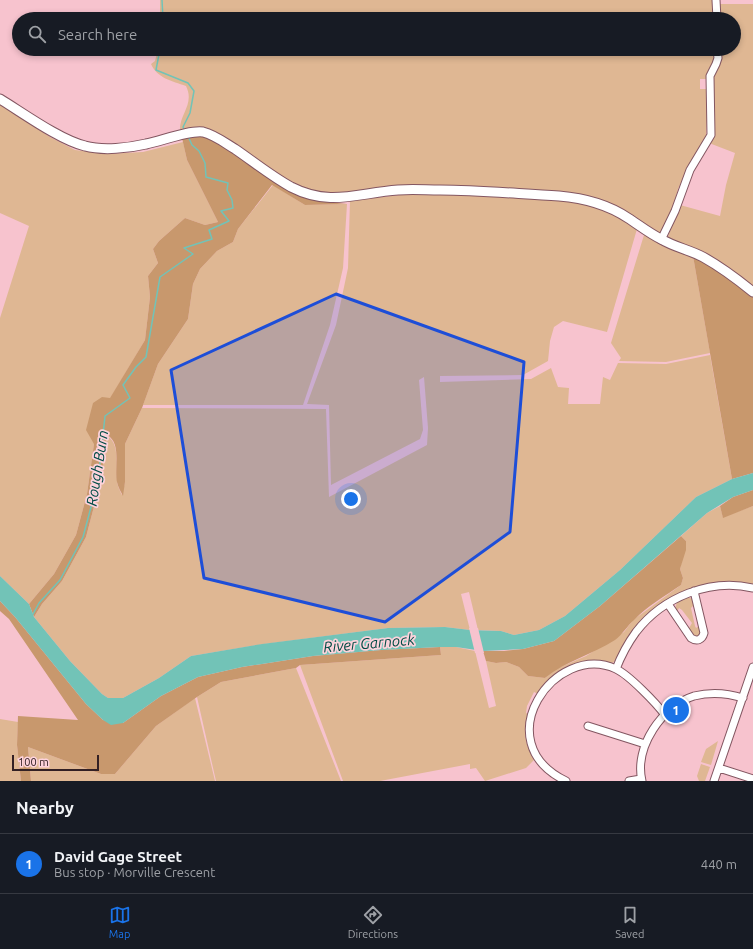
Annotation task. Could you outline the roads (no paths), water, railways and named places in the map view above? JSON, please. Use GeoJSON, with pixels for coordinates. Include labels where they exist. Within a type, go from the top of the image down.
{"type":"FeatureCollection","features":[{"type":"Feature","properties":{"kind":"street"},"geometry":{"type":"LineString","coordinates":[[716,0],[717,12]]}},
{"type":"Feature","properties":{"kind":"street"},"geometry":{"type":"LineString","coordinates":[[661,240],[675,211],[690,170],[711,135],[710,76],[716,64],[717,56]]}},
{"type":"Feature","properties":{"kind":"street"},"geometry":{"type":"LineString","coordinates":[[0,99],[56,134],[86,147],[116,148],[137,146],[187,134],[203,132],[212,135],[281,181],[308,195],[336,198],[397,190],[438,190],[578,198],[603,205],[616,211],[661,240],[702,257],[729,273],[753,292]]}},
{"type":"Feature","properties":{"kind":"street"},"geometry":{"type":"LineString","coordinates":[[616,669],[636,632],[655,613],[668,604],[694,591],[716,586],[728,585],[753,588]]}},
{"type":"Feature","properties":{"kind":"street"},"geometry":{"type":"LineString","coordinates":[[668,604],[692,638],[695,640],[701,639],[704,633],[694,591]]}},
{"type":"Feature","properties":{"kind":"street"},"geometry":{"type":"LineString","coordinates":[[566,781],[550,772],[538,759],[533,751],[530,741],[534,707],[549,685],[561,675],[570,670],[590,665],[609,666],[630,679],[665,715]]}},
{"type":"Feature","properties":{"kind":"street"},"geometry":{"type":"LineString","coordinates":[[714,781],[753,666]]}},
{"type":"Feature","properties":{"kind":"street"},"geometry":{"type":"LineString","coordinates":[[629,781],[642,780],[641,761],[645,744],[652,731],[665,715],[680,703],[694,696],[719,693],[743,698]]}},
{"type":"Feature","properties":{"kind":"street"},"geometry":{"type":"LineString","coordinates":[[588,726],[645,744]]}},
{"type":"Feature","properties":{"kind":"street"},"geometry":{"type":"LineString","coordinates":[[719,768],[753,779]]}},
{"type":"Feature","properties":{"kind":"water","name":"River Garnock"},"geometry":{"type":"Polygon","coordinates":[[[753,473],[753,490],[733,497],[707,513],[600,606],[554,641],[523,649],[483,651],[456,647],[440,647],[381,650],[313,656],[242,667],[198,677],[161,696],[123,723],[111,725],[103,720],[86,704],[15,617],[0,601],[0,576],[29,604],[34,617],[70,661],[102,694],[108,698],[123,698],[159,678],[191,656],[262,644],[388,628],[445,627],[470,630],[501,631],[514,635],[539,630],[565,616],[620,570],[696,497],[732,479],[753,473]]]}},
{"type":"Feature","properties":{"kind":"waterway","name":"Rough Burn"},"geometry":{"type":"LineString","coordinates":[[162,0],[163,12]]}},
{"type":"Feature","properties":{"kind":"waterway","name":"Rough Burn"},"geometry":{"type":"LineString","coordinates":[[159,56],[156,70],[188,83],[194,91],[190,113],[183,127],[185,131]]}},
{"type":"Feature","properties":{"kind":"waterway","name":"Rough Burn"},"geometry":{"type":"LineString","coordinates":[[32,616],[39,603],[60,580],[83,537],[98,481],[105,416],[130,398],[123,385],[136,367],[146,357],[160,277],[193,254],[184,248],[212,239],[209,230],[229,221],[221,211],[233,208],[232,200],[227,190],[228,183],[206,177],[205,163],[199,151],[192,145],[188,136]]}},
{"type":"Feature","properties":{"kind":"place","name":"David Gage Street"},"geometry":{"type":"Point","coordinates":[676,710]}}]}
